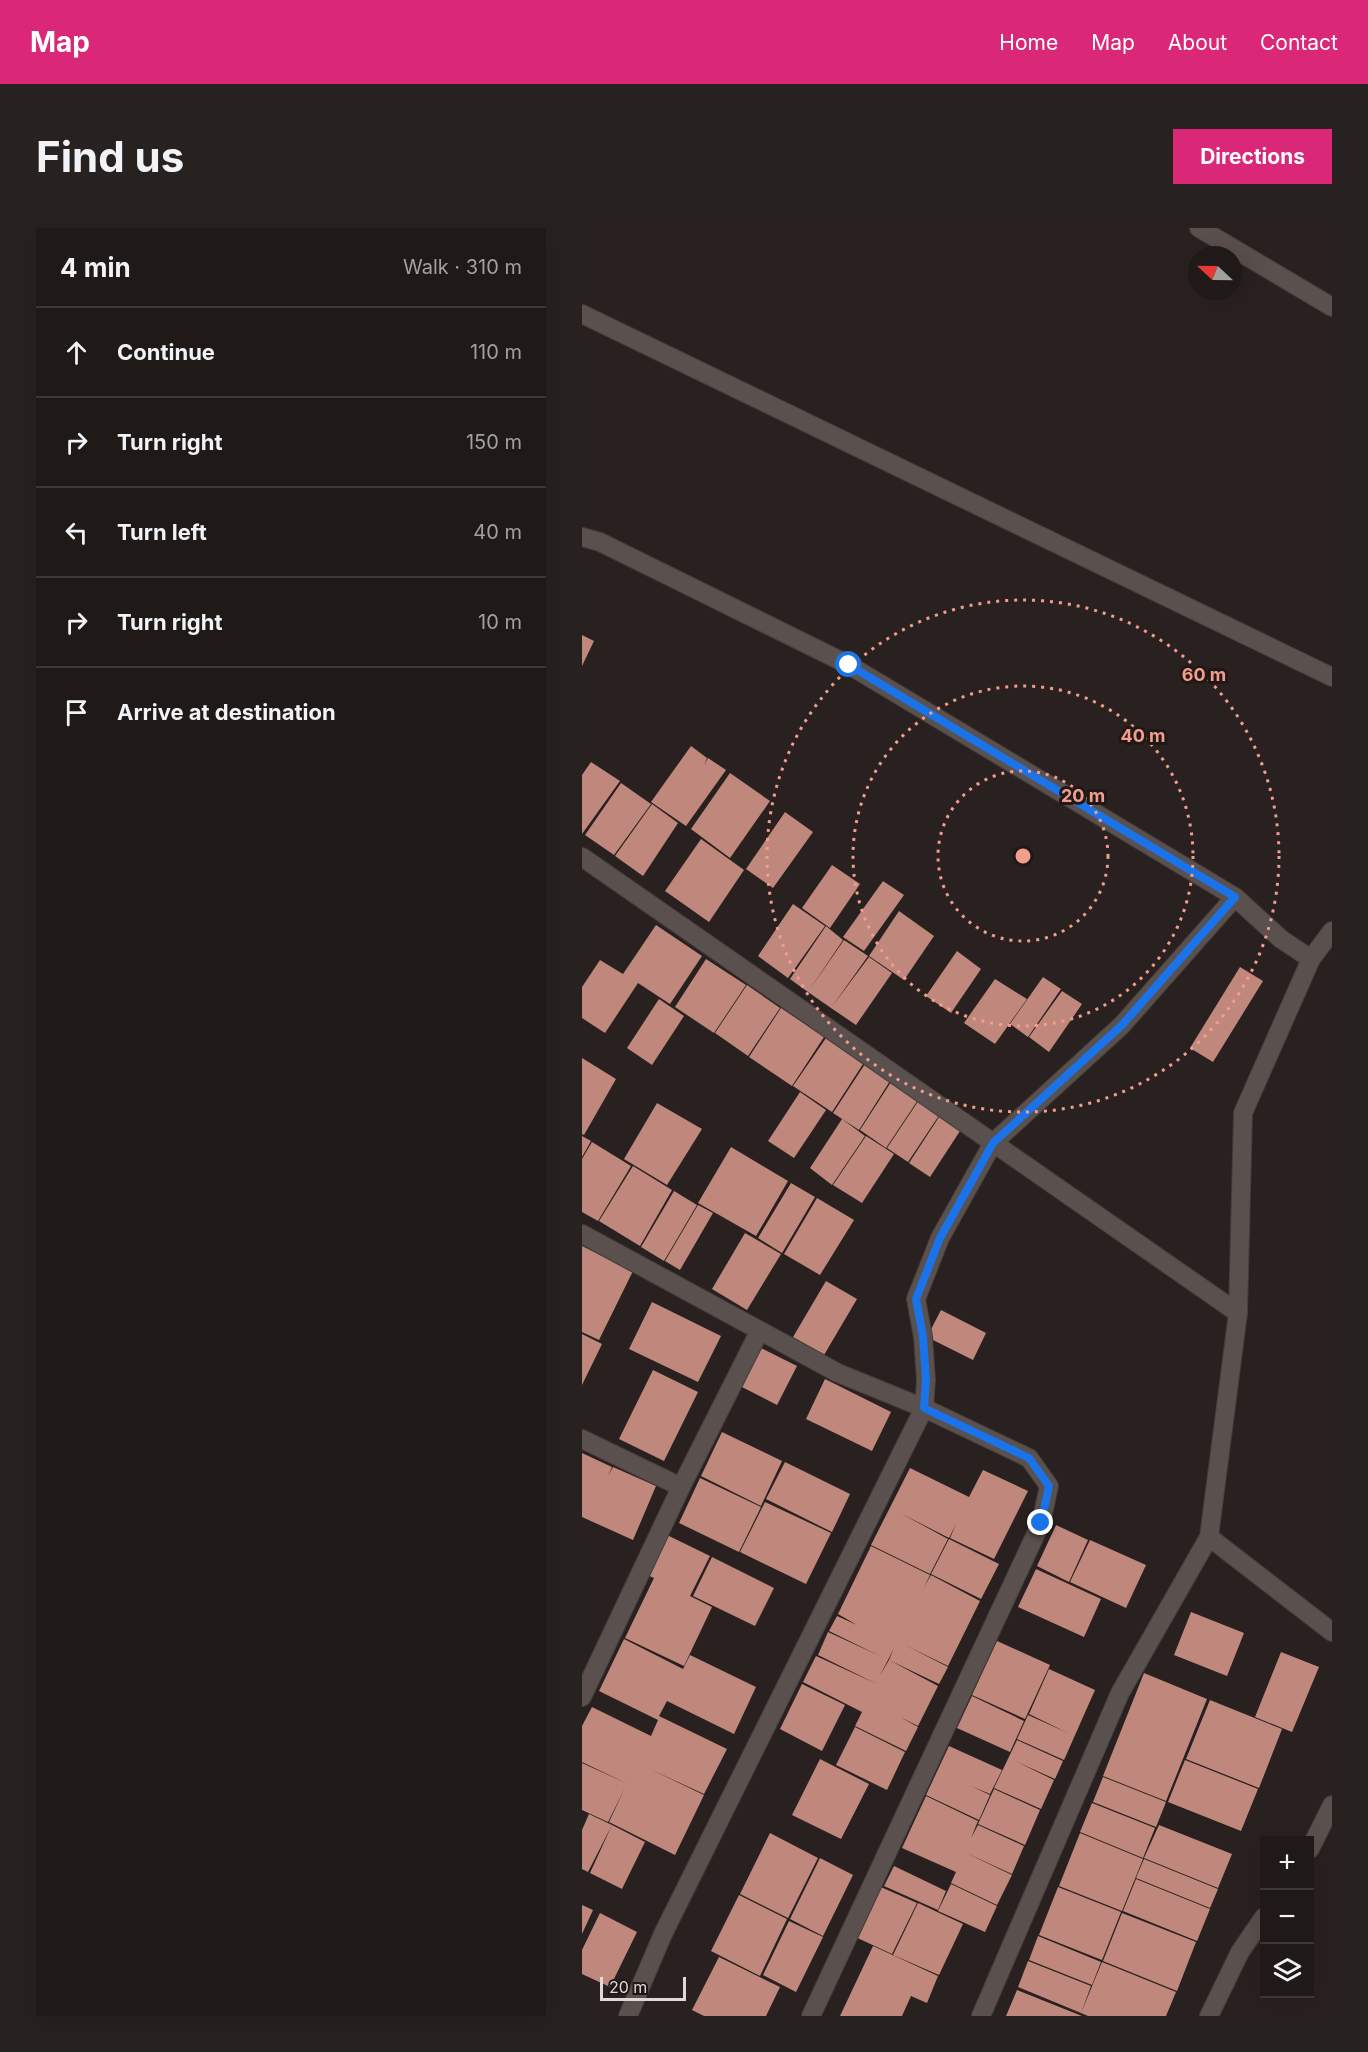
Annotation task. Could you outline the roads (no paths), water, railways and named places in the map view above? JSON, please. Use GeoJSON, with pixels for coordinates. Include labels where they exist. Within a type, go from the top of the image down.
{"type":"FeatureCollection","features":[{"type":"Feature","properties":{"kind":"street"},"geometry":{"type":"LineString","coordinates":[[1199,228],[1332,307]]}},
{"type":"Feature","properties":{"kind":"street"},"geometry":{"type":"LineString","coordinates":[[582,314],[1332,677]]}},
{"type":"Feature","properties":{"kind":"street"},"geometry":{"type":"LineString","coordinates":[[582,537],[600,542],[849,665],[1235,897],[1281,939],[1311,959]]}},
{"type":"Feature","properties":{"kind":"street"},"geometry":{"type":"LineString","coordinates":[[582,857],[1238,1313]]}},
{"type":"Feature","properties":{"kind":"street"},"geometry":{"type":"LineString","coordinates":[[628,2016],[663,1934],[924,1408],[926,1380],[923,1337],[916,1299],[940,1238],[993,1143],[1122,1025],[1235,897]]}},
{"type":"Feature","properties":{"kind":"street"},"geometry":{"type":"LineString","coordinates":[[981,2016],[1120,1693],[1209,1537],[1238,1313],[1243,1113],[1311,959],[1332,932]]}},
{"type":"Feature","properties":{"kind":"street"},"geometry":{"type":"LineString","coordinates":[[582,1234],[838,1373],[924,1408],[1029,1458],[1049,1486],[1041,1523],[811,2016]]}},
{"type":"Feature","properties":{"kind":"street"},"geometry":{"type":"LineString","coordinates":[[582,1697],[681,1487],[759,1332]]}},
{"type":"Feature","properties":{"kind":"street"},"geometry":{"type":"LineString","coordinates":[[582,1439],[681,1487]]}},
{"type":"Feature","properties":{"kind":"street"},"geometry":{"type":"LineString","coordinates":[[1209,1537],[1332,1632]]}},
{"type":"Feature","properties":{"kind":"street"},"geometry":{"type":"LineString","coordinates":[[1314,1841],[1332,1805]]}},
{"type":"Feature","properties":{"kind":"street"},"geometry":{"type":"LineString","coordinates":[[1209,2016],[1240,1952],[1260,1923]]}}]}
